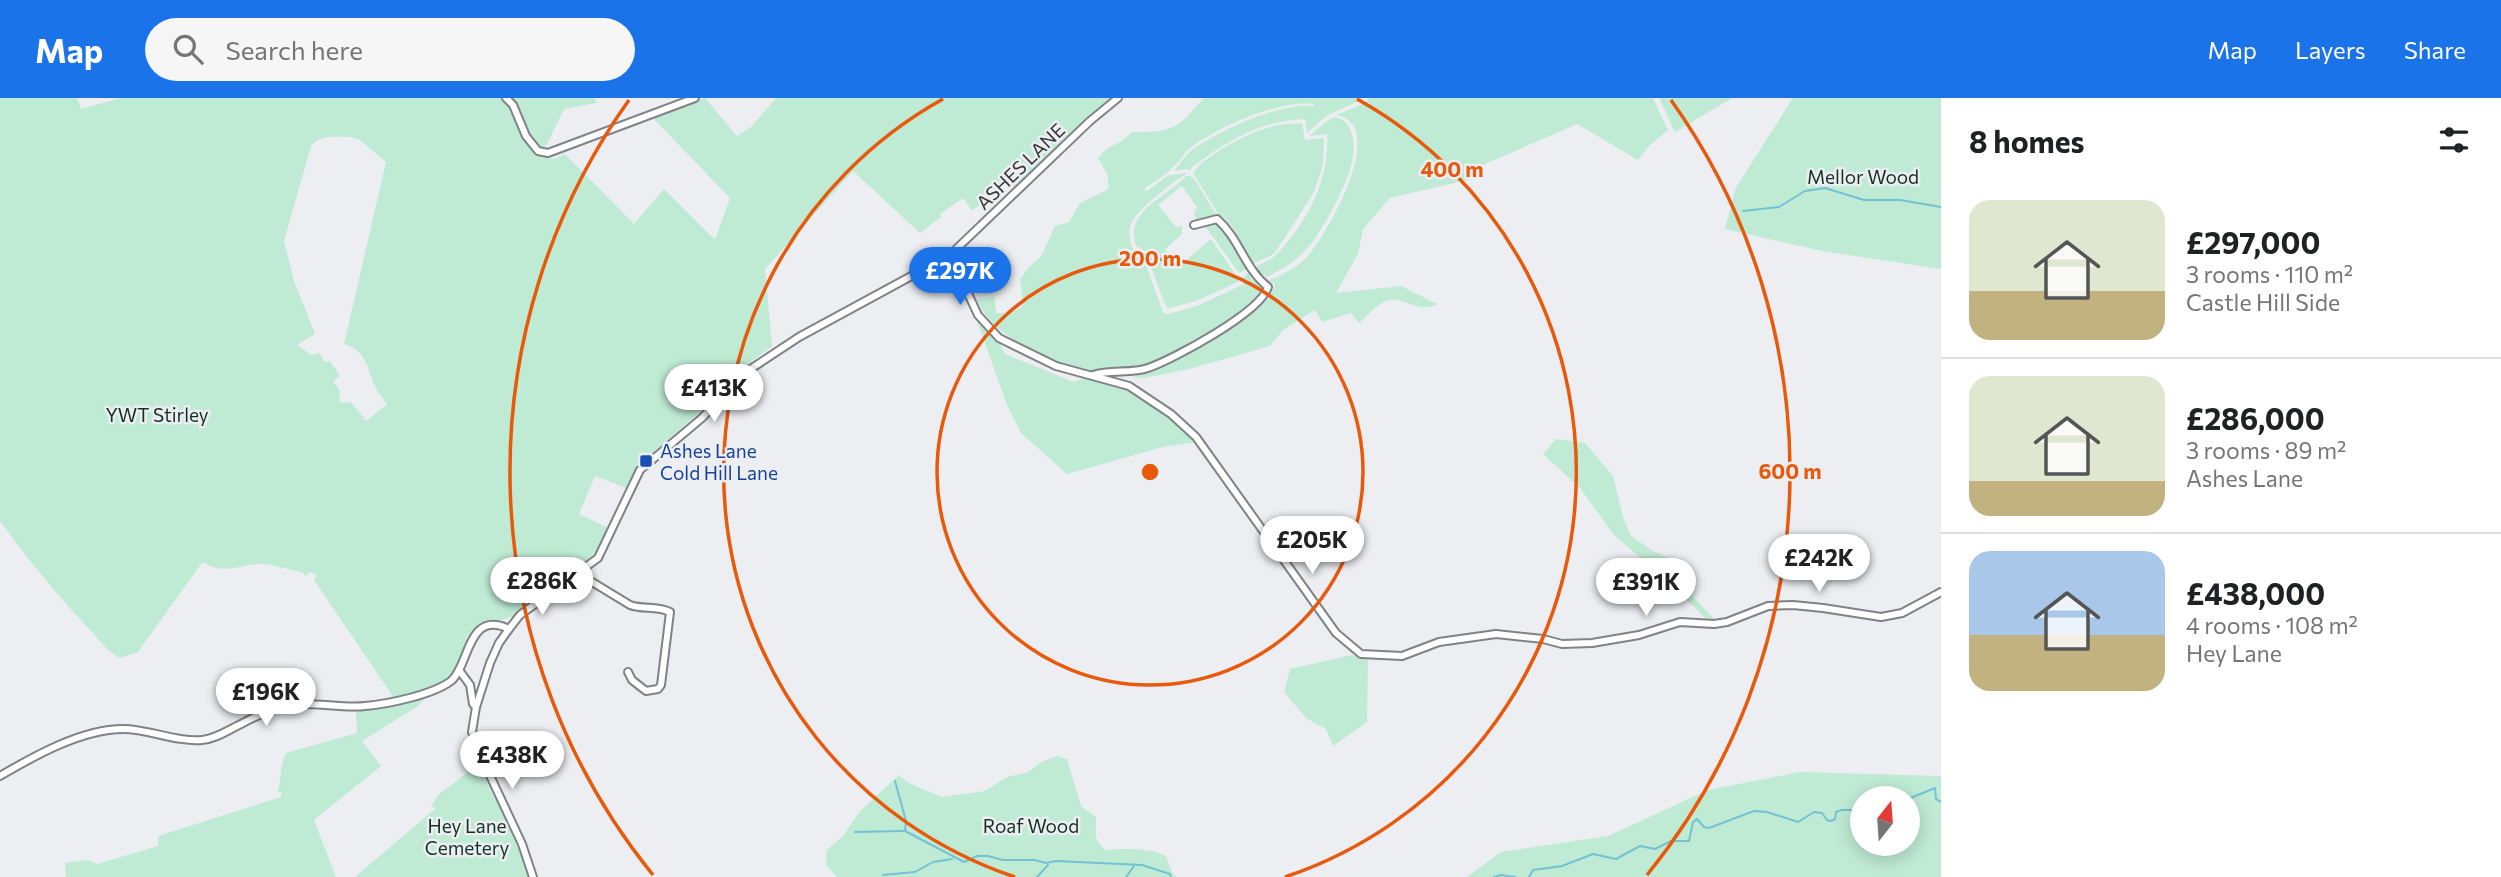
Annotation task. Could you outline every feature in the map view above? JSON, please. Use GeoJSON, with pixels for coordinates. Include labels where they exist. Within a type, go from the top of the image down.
{"type":"FeatureCollection","features":[{"type":"Feature","properties":{"kind":"street"},"geometry":{"type":"LineString","coordinates":[[506,98],[513,105],[526,136],[538,151],[548,153],[695,98]]}},
{"type":"Feature","properties":{"kind":"street","name":"ASHES LANE"},"geometry":{"type":"LineString","coordinates":[[475,707],[499,643],[520,615],[598,558],[640,470],[702,418],[740,376],[799,337],[950,255],[1090,121],[1118,98]]}},
{"type":"Feature","properties":{"kind":"street"},"geometry":{"type":"LineString","coordinates":[[1092,376],[1098,373],[1146,369],[1237,320],[1266,295],[1268,287],[1251,269],[1227,227],[1217,219],[1194,225]]}},
{"type":"Feature","properties":{"kind":"street"},"geometry":{"type":"LineString","coordinates":[[950,255],[978,314],[999,338],[1056,366],[1129,386],[1171,414],[1196,437],[1336,633],[1362,654],[1402,656],[1439,642],[1496,634],[1562,644],[1592,643],[1639,635],[1680,622],[1727,622],[1768,606],[1793,605],[1881,617],[1902,613],[1941,593]]}},
{"type":"Feature","properties":{"kind":"street"},"geometry":{"type":"LineString","coordinates":[[579,574],[630,605],[670,612],[661,685],[658,689],[646,691],[632,680],[628,672]]}},
{"type":"Feature","properties":{"kind":"street"},"geometry":{"type":"LineString","coordinates":[[0,776],[39,754],[82,736],[123,729],[182,740],[204,740],[287,705],[364,706],[421,694],[452,680],[459,670],[473,635],[483,628],[494,626],[509,629]]}},
{"type":"Feature","properties":{"kind":"street"},"geometry":{"type":"LineString","coordinates":[[459,670],[470,685],[475,707],[472,732],[523,844],[533,877]]}},
{"type":"Feature","properties":{"kind":"green space","name":"YWT Stirley"},"geometry":{"type":"Polygon","coordinates":[[[0,98],[77,98],[81,109],[121,98],[501,98],[512,111],[538,156],[554,159],[565,154],[634,224],[664,189],[715,240],[730,198],[651,116],[705,98],[737,136],[751,127],[776,98],[1111,98],[1014,187],[1005,185],[972,211],[963,198],[940,214],[941,217],[920,233],[853,171],[765,269],[772,346],[737,372],[705,408],[640,463],[626,488],[595,476],[579,514],[609,528],[602,545],[578,570],[515,616],[476,627],[467,636],[456,670],[450,678],[421,692],[394,698],[314,580],[317,575],[310,572],[306,576],[302,572],[273,565],[256,564],[220,569],[201,564],[138,652],[120,658],[105,647],[68,605],[0,521],[0,98]],[[330,137],[311,146],[284,241],[294,281],[315,334],[297,345],[311,355],[319,353],[325,362],[330,361],[340,376],[333,381],[340,391],[339,400],[341,403],[351,402],[366,421],[387,404],[361,355],[344,344],[386,162],[360,140],[330,137]]]}},
{"type":"Feature","properties":{"kind":"green space"},"geometry":{"type":"Polygon","coordinates":[[[509,98],[594,98],[597,103],[564,109],[548,142],[541,150],[530,135],[516,103],[509,98]]]}},
{"type":"Feature","properties":{"kind":"green space"},"geometry":{"type":"Polygon","coordinates":[[[1205,98],[1365,98],[1326,116],[1307,133],[1305,119],[1259,128],[1219,148],[1190,171],[1174,171],[1192,150],[1233,126],[1267,113],[1314,104],[1284,106],[1231,124],[1200,141],[1187,151],[1171,170],[1144,189],[1147,191],[1169,175],[1188,173],[1149,203],[1135,217],[1130,229],[1133,250],[1141,251],[1163,312],[1167,314],[1197,306],[1244,284],[1242,278],[1249,273],[1252,280],[1263,285],[1263,292],[1225,323],[1182,350],[1134,367],[1110,371],[1085,370],[1053,360],[1008,336],[987,317],[976,299],[995,297],[996,313],[1011,313],[1023,306],[1020,279],[1041,257],[1055,226],[1069,222],[1080,203],[1109,189],[1107,174],[1098,158],[1132,132],[1158,131],[1176,126],[1205,98]]]}},
{"type":"Feature","properties":{"kind":"green space"},"geometry":{"type":"Polygon","coordinates":[[[1369,98],[1653,98],[1668,130],[1650,145],[1638,160],[1577,124],[1483,165],[1467,180],[1390,198],[1363,229],[1358,254],[1336,293],[1401,286],[1437,304],[1424,307],[1399,300],[1386,301],[1359,323],[1351,313],[1322,322],[1315,310],[1283,330],[1270,346],[1189,369],[1144,378],[1132,377],[1194,350],[1238,323],[1269,298],[1275,284],[1269,280],[1289,271],[1306,258],[1339,206],[1356,159],[1357,138],[1351,123],[1336,115],[1365,103],[1369,98]]]}},
{"type":"Feature","properties":{"kind":"green space"},"geometry":{"type":"Polygon","coordinates":[[[1659,98],[1732,98],[1675,132],[1659,98]]]}},
{"type":"Feature","properties":{"kind":"green space","name":"Mellor Wood"},"geometry":{"type":"Polygon","coordinates":[[[1793,98],[1941,98],[1941,269],[1822,251],[1725,229],[1735,189],[1793,98]]]}},
{"type":"Feature","properties":{"kind":"green space"},"geometry":{"type":"Polygon","coordinates":[[[1335,117],[1346,123],[1352,135],[1353,156],[1346,181],[1316,238],[1301,255],[1267,277],[1254,269],[1275,256],[1288,241],[1307,213],[1321,183],[1327,134],[1309,136],[1335,117]]]}},
{"type":"Feature","properties":{"kind":"green space"},"geometry":{"type":"Polygon","coordinates":[[[1302,123],[1305,140],[1324,138],[1323,165],[1313,194],[1274,254],[1252,264],[1234,229],[1219,215],[1193,173],[1220,150],[1245,136],[1270,127],[1302,123]]]}},
{"type":"Feature","properties":{"kind":"green space"},"geometry":{"type":"Polygon","coordinates":[[[1186,176],[1191,176],[1197,183],[1248,269],[1239,273],[1203,223],[1196,220],[1194,213],[1197,207],[1182,186],[1158,205],[1176,227],[1182,226],[1182,234],[1165,249],[1178,267],[1211,239],[1238,282],[1196,301],[1169,308],[1166,307],[1145,251],[1136,246],[1134,234],[1141,214],[1186,176]]]}},
{"type":"Feature","properties":{"kind":"green space"},"geometry":{"type":"Polygon","coordinates":[[[976,318],[999,342],[1005,354],[1074,382],[1089,378],[1105,380],[1122,387],[1156,408],[1196,442],[1163,447],[1067,474],[1021,433],[1007,405],[976,318]]]}},
{"type":"Feature","properties":{"kind":"green space"},"geometry":{"type":"Polygon","coordinates":[[[1556,439],[1585,443],[1613,476],[1630,535],[1654,552],[1669,558],[1675,578],[1714,619],[1706,619],[1673,586],[1614,535],[1580,488],[1543,454],[1556,439]]]}},
{"type":"Feature","properties":{"kind":"green space"},"geometry":{"type":"Polygon","coordinates":[[[1352,655],[1368,660],[1367,722],[1333,746],[1326,729],[1306,718],[1284,692],[1290,669],[1352,655]]]}},
{"type":"Feature","properties":{"kind":"green space"},"geometry":{"type":"Polygon","coordinates":[[[426,697],[418,706],[362,741],[381,766],[314,820],[336,877],[66,877],[65,863],[88,860],[97,864],[158,846],[158,836],[281,797],[281,791],[277,793],[286,753],[357,733],[356,711],[426,697]]]}},
{"type":"Feature","properties":{"kind":"green space","name":"Roaf Wood"},"geometry":{"type":"Polygon","coordinates":[[[1057,756],[1067,759],[1081,806],[1096,817],[1096,838],[1104,850],[1135,849],[1158,853],[1166,856],[1172,872],[1177,877],[837,877],[826,865],[827,850],[843,836],[859,812],[899,775],[907,782],[941,797],[985,791],[1007,777],[1028,772],[1057,756]]]}},
{"type":"Feature","properties":{"kind":"green space","name":"Hey Lane Cemetery"},"geometry":{"type":"Polygon","coordinates":[[[476,766],[481,768],[480,771],[482,770],[514,836],[529,877],[355,877],[436,808],[431,807],[438,795],[476,766]]]}},
{"type":"Feature","properties":{"kind":"green space"},"geometry":{"type":"Polygon","coordinates":[[[1800,772],[1941,776],[1941,877],[1467,877],[1501,852],[1608,836],[1708,790],[1800,772]]]}},
{"type":"Feature","properties":{"kind":"waterway"},"geometry":{"type":"LineString","coordinates":[[1743,211],[1779,207],[1805,191],[1825,188],[1864,200],[1900,200],[1941,207]]}},
{"type":"Feature","properties":{"kind":"waterway"},"geometry":{"type":"LineString","coordinates":[[895,781],[906,821],[905,831],[964,862],[977,856],[988,856],[1003,860],[1035,860],[1046,863],[1056,861],[1142,865],[1170,874],[1171,877]]}},
{"type":"Feature","properties":{"kind":"waterway"},"geometry":{"type":"LineString","coordinates":[[1920,794],[1935,788],[1936,799],[1941,802]]}},
{"type":"Feature","properties":{"kind":"waterway"},"geometry":{"type":"LineString","coordinates":[[1529,877],[1533,870],[1562,866],[1593,854],[1616,859],[1640,846],[1655,849],[1671,841],[1689,841],[1693,822],[1697,819],[1704,827],[1709,828],[1754,811],[1767,812],[1798,822],[1814,812],[1822,813],[1831,821],[1835,819],[1836,812],[1850,810]]}},
{"type":"Feature","properties":{"kind":"waterway"},"geometry":{"type":"LineString","coordinates":[[855,832],[903,831]]}},
{"type":"Feature","properties":{"kind":"waterway"},"geometry":{"type":"LineString","coordinates":[[883,875],[915,872],[933,862],[952,859]]}},
{"type":"Feature","properties":{"kind":"waterway"},"geometry":{"type":"LineString","coordinates":[[1037,877],[1048,865]]}},
{"type":"Feature","properties":{"kind":"waterway"},"geometry":{"type":"LineString","coordinates":[[1126,877],[1134,866]]}},
{"type":"Feature","properties":{"kind":"waterway"},"geometry":{"type":"LineString","coordinates":[[1494,877],[1515,877]]}},
{"type":"Feature","properties":{"kind":"place","name":"Ashes Lane Cold Hill Lane"},"geometry":{"type":"Point","coordinates":[646,461]}}]}
